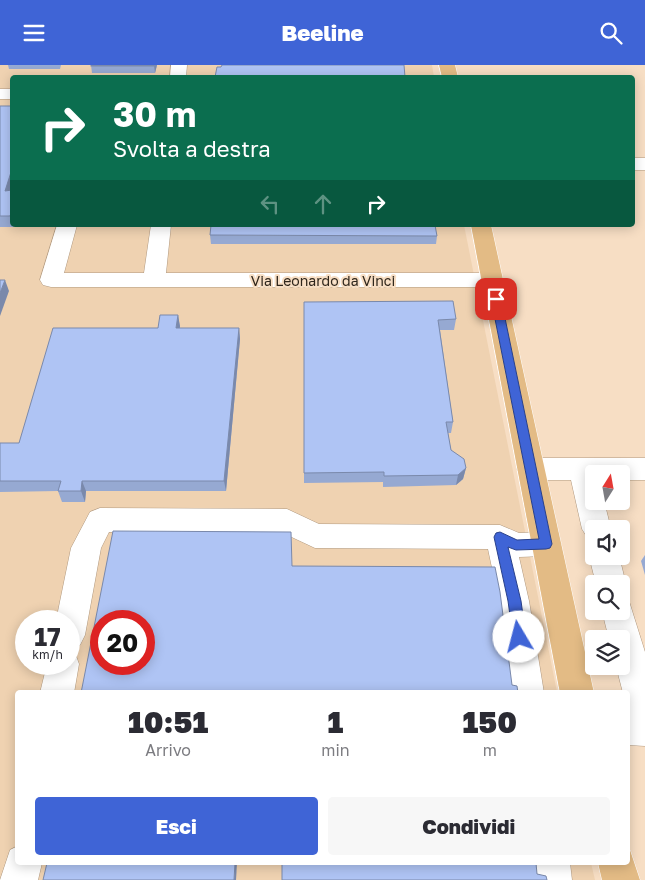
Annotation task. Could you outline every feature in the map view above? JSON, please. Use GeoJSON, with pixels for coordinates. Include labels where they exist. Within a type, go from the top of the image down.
{"type":"FeatureCollection","features":[{"type":"Feature","properties":{"kind":"main road"},"geometry":{"type":"LineString","coordinates":[[481,227],[576,690]]}},
{"type":"Feature","properties":{"kind":"main road"},"geometry":{"type":"LineString","coordinates":[[617,865],[621,880]]}},
{"type":"Feature","properties":{"kind":"street","name":"Via Leonardo da Vinci"},"geometry":{"type":"LineString","coordinates":[[66,227],[51,280],[492,280]]}},
{"type":"Feature","properties":{"kind":"street"},"geometry":{"type":"LineString","coordinates":[[154,280],[161,227]]}},
{"type":"Feature","properties":{"kind":"street"},"geometry":{"type":"LineString","coordinates":[[531,469],[645,469]]}},
{"type":"Feature","properties":{"kind":"street"},"geometry":{"type":"LineString","coordinates":[[582,469],[595,520]]}},
{"type":"Feature","properties":{"kind":"street"},"geometry":{"type":"LineString","coordinates":[[74,610],[86,548],[100,520],[287,521],[315,536],[500,537],[516,545],[546,544]]}},
{"type":"Feature","properties":{"kind":"street"},"geometry":{"type":"LineString","coordinates":[[500,537],[514,601],[527,690]]}},
{"type":"Feature","properties":{"kind":"street"},"geometry":{"type":"LineString","coordinates":[[620,620],[645,714]]}},
{"type":"Feature","properties":{"kind":"street"},"geometry":{"type":"LineString","coordinates":[[58,690],[61,675]]}},
{"type":"Feature","properties":{"kind":"street"},"geometry":{"type":"LineString","coordinates":[[630,729],[645,729]]}},
{"type":"Feature","properties":{"kind":"street"},"geometry":{"type":"LineString","coordinates":[[19,880],[23,865]]}},
{"type":"Feature","properties":{"kind":"street"},"geometry":{"type":"LineString","coordinates":[[551,865],[553,880]]}},
{"type":"Feature","properties":{"kind":"shaded area"},"geometry":{"type":"Polygon","coordinates":[[[0,65],[432,65],[434,75],[10,75],[10,227],[464,227],[557,690],[15,690],[15,865],[591,865],[595,880],[0,880],[0,65]]]}},
{"type":"Feature","properties":{"kind":"building"},"geometry":{"type":"Polygon","coordinates":[[[154,65],[154,66],[91,66],[154,65]]]}},
{"type":"Feature","properties":{"kind":"building"},"geometry":{"type":"Polygon","coordinates":[[[222,65],[404,65],[405,75],[215,75],[217,67],[222,65]]]}},
{"type":"Feature","properties":{"kind":"building"},"geometry":{"type":"Polygon","coordinates":[[[0,106],[10,106],[10,175],[5,191],[10,190],[10,216],[0,216],[0,106]]]}},
{"type":"Feature","properties":{"kind":"building"},"geometry":{"type":"Polygon","coordinates":[[[211,227],[435,227],[437,236],[210,235],[211,227]]]}},
{"type":"Feature","properties":{"kind":"building"},"geometry":{"type":"Polygon","coordinates":[[[0,280],[5,280],[0,293],[0,280]]]}},
{"type":"Feature","properties":{"kind":"building"},"geometry":{"type":"Polygon","coordinates":[[[453,301],[456,319],[438,320],[453,422],[446,422],[451,450],[464,459],[466,468],[458,475],[384,476],[384,472],[304,473],[304,302],[453,301]]]}},
{"type":"Feature","properties":{"kind":"building"},"geometry":{"type":"Polygon","coordinates":[[[160,315],[178,315],[176,328],[239,328],[224,481],[82,481],[81,491],[58,491],[61,481],[0,481],[0,443],[19,443],[53,328],[158,328],[160,315]]]}},
{"type":"Feature","properties":{"kind":"building"},"geometry":{"type":"Polygon","coordinates":[[[113,531],[291,532],[292,566],[495,567],[512,685],[517,686],[518,690],[82,690],[90,647],[90,675],[155,675],[155,610],[97,610],[113,531]]]}},
{"type":"Feature","properties":{"kind":"building"},"geometry":{"type":"Polygon","coordinates":[[[47,865],[235,865],[234,880],[43,880],[47,865]]]}},
{"type":"Feature","properties":{"kind":"building"},"geometry":{"type":"Polygon","coordinates":[[[282,865],[536,865],[537,874],[546,876],[547,880],[282,880],[282,865]]]}},
{"type":"Feature","properties":{"kind":"route"},"geometry":{"type":"LineString","coordinates":[[496,299],[546,544],[516,545],[500,537],[514,601],[519,637]]}}]}
